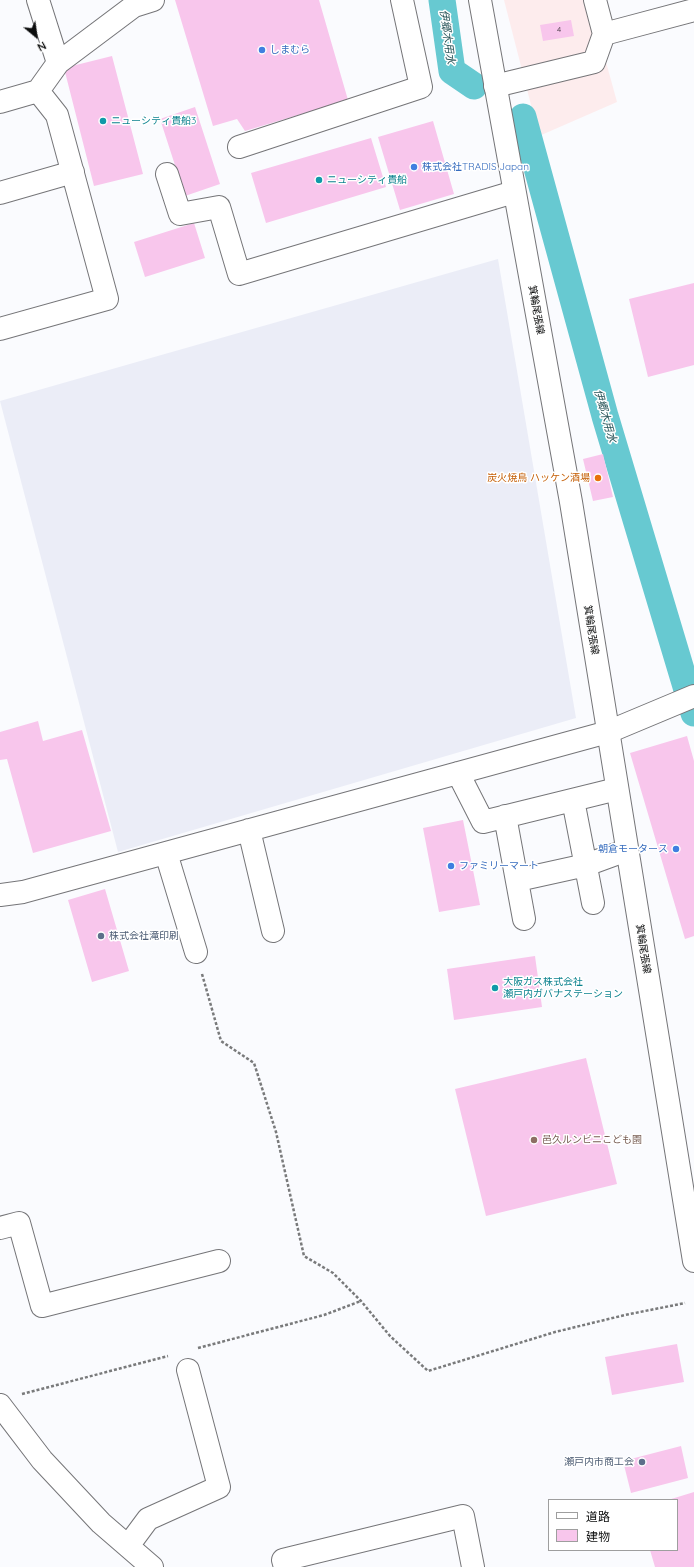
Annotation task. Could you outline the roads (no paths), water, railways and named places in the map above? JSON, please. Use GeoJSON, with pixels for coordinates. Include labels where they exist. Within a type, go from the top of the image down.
{"type":"FeatureCollection","features":[{"type":"Feature","properties":{"kind":"street"},"geometry":{"type":"LineString","coordinates":[[38,0],[58,63]]}},
{"type":"Feature","properties":{"kind":"street"},"geometry":{"type":"LineString","coordinates":[[0,102],[38,91],[58,63],[134,6],[153,0]]}},
{"type":"Feature","properties":{"kind":"street"},"geometry":{"type":"LineString","coordinates":[[240,147],[421,87],[402,0]]}},
{"type":"Feature","properties":{"kind":"street","name":"箕輪尾張線"},"geometry":{"type":"LineString","coordinates":[[480,0],[571,502],[694,1261]]}},
{"type":"Feature","properties":{"kind":"street"},"geometry":{"type":"LineString","coordinates":[[495,86],[594,62],[604,34],[595,0]]}},
{"type":"Feature","properties":{"kind":"street"},"geometry":{"type":"LineString","coordinates":[[604,34],[694,10]]}},
{"type":"Feature","properties":{"kind":"street"},"geometry":{"type":"LineString","coordinates":[[0,329],[107,299],[57,115],[38,91]]}},
{"type":"Feature","properties":{"kind":"street"},"geometry":{"type":"LineString","coordinates":[[0,193],[73,172]]}},
{"type":"Feature","properties":{"kind":"street"},"geometry":{"type":"LineString","coordinates":[[167,174],[180,214],[220,207],[240,274],[514,192]]}},
{"type":"Feature","properties":{"kind":"street"},"geometry":{"type":"LineString","coordinates":[[0,895],[23,892],[608,732],[694,696]]}},
{"type":"Feature","properties":{"kind":"street"},"geometry":{"type":"LineString","coordinates":[[458,773],[482,822],[617,789]]}},
{"type":"Feature","properties":{"kind":"street"},"geometry":{"type":"LineString","coordinates":[[573,800],[593,903]]}},
{"type":"Feature","properties":{"kind":"street"},"geometry":{"type":"LineString","coordinates":[[505,816],[524,919]]}},
{"type":"Feature","properties":{"kind":"street"},"geometry":{"type":"LineString","coordinates":[[249,830],[272,931]]}},
{"type":"Feature","properties":{"kind":"street"},"geometry":{"type":"LineString","coordinates":[[518,880],[586,865],[627,850]]}},
{"type":"Feature","properties":{"kind":"street"},"geometry":{"type":"LineString","coordinates":[[166,853],[196,952]]}},
{"type":"Feature","properties":{"kind":"street"},"geometry":{"type":"LineString","coordinates":[[0,1228],[19,1223],[42,1306],[219,1261]]}},
{"type":"Feature","properties":{"kind":"street"},"geometry":{"type":"LineString","coordinates":[[128,1546],[148,1519],[219,1487],[188,1370]]}},
{"type":"Feature","properties":{"kind":"street"},"geometry":{"type":"LineString","coordinates":[[0,1405],[42,1460],[101,1523],[152,1567]]}},
{"type":"Feature","properties":{"kind":"street"},"geometry":{"type":"LineString","coordinates":[[284,1567],[283,1560],[463,1516],[473,1567]]}},
{"type":"Feature","properties":{"kind":"waterway","name":"伊郷木用水"},"geometry":{"type":"LineString","coordinates":[[442,0],[452,71],[474,86]]}},
{"type":"Feature","properties":{"kind":"waterway","name":"伊郷木用水"},"geometry":{"type":"LineString","coordinates":[[523,117],[605,416],[694,713]]}},
{"type":"Feature","properties":{"kind":"place","name":"しまむら"},"geometry":{"type":"Point","coordinates":[262,50]}},
{"type":"Feature","properties":{"kind":"place","name":"ニューシティ貴船3"},"geometry":{"type":"Point","coordinates":[103,121]}},
{"type":"Feature","properties":{"kind":"place","name":"株式会社TRADIS Japan"},"geometry":{"type":"Point","coordinates":[414,167]}},
{"type":"Feature","properties":{"kind":"place","name":"ニューシティ貴船"},"geometry":{"type":"Point","coordinates":[319,180]}},
{"type":"Feature","properties":{"kind":"place","name":"炭火焼鳥 ハッケン酒場"},"geometry":{"type":"Point","coordinates":[598,478]}},
{"type":"Feature","properties":{"kind":"place","name":"朝倉モータース"},"geometry":{"type":"Point","coordinates":[676,849]}},
{"type":"Feature","properties":{"kind":"place","name":"ファミリーマート"},"geometry":{"type":"Point","coordinates":[451,866]}},
{"type":"Feature","properties":{"kind":"place","name":"株式会社滝印刷"},"geometry":{"type":"Point","coordinates":[101,936]}},
{"type":"Feature","properties":{"kind":"place","name":"大阪ガス株式会社 瀬戸内ガバナステーション"},"geometry":{"type":"Point","coordinates":[495,988]}},
{"type":"Feature","properties":{"kind":"place","name":"邑久ルンビニこども園"},"geometry":{"type":"Point","coordinates":[534,1140]}},
{"type":"Feature","properties":{"kind":"place","name":"瀬戸内市商工会"},"geometry":{"type":"Point","coordinates":[642,1462]}}]}
